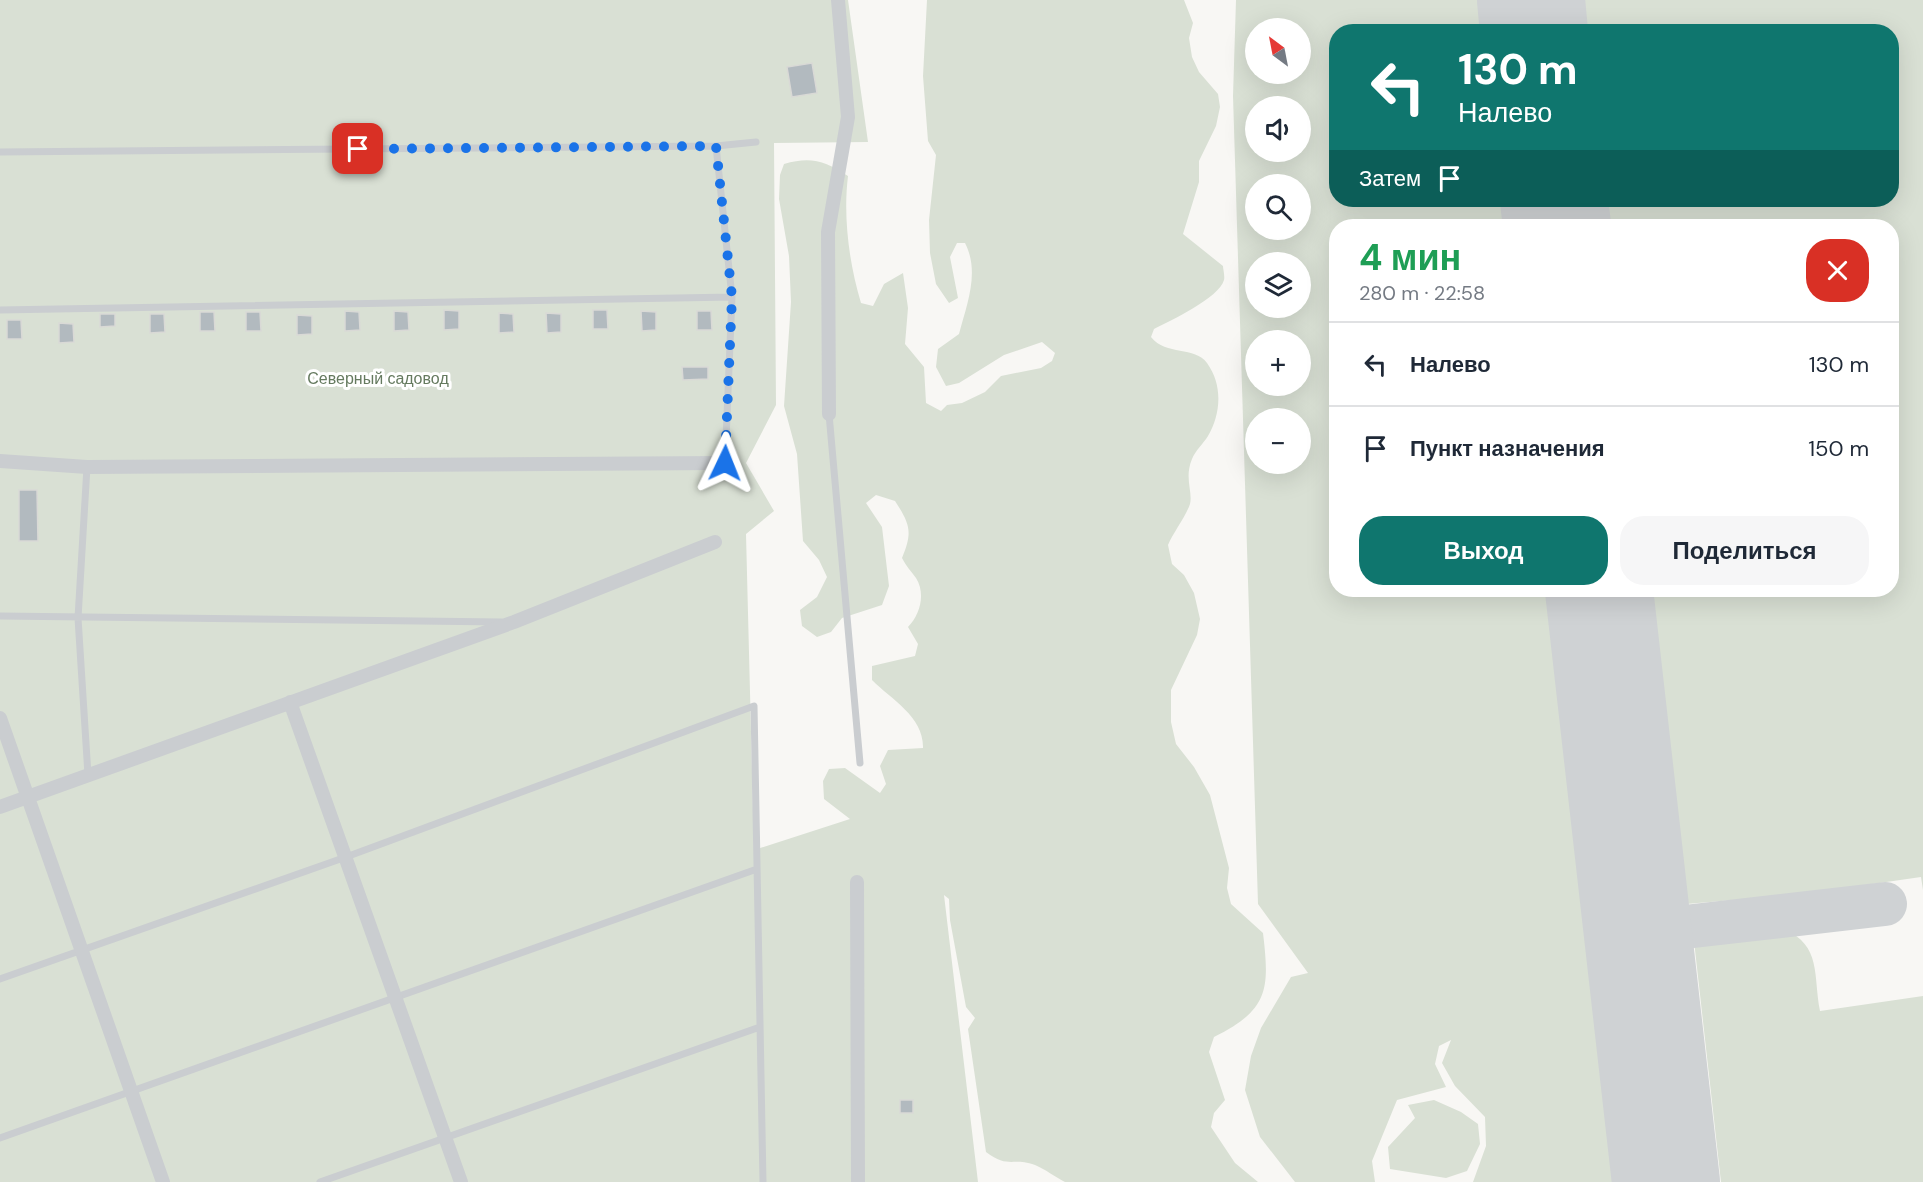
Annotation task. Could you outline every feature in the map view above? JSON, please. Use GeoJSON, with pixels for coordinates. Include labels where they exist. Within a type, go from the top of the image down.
{"type":"FeatureCollection","features":[{"type":"Feature","properties":{"kind":"street"},"geometry":{"type":"LineString","coordinates":[[829,414],[828,232],[848,117],[838,0]]}},
{"type":"Feature","properties":{"kind":"street"},"geometry":{"type":"LineString","coordinates":[[0,461],[87,467],[725,463]]}},
{"type":"Feature","properties":{"kind":"street"},"geometry":{"type":"LineString","coordinates":[[0,807],[514,622],[716,542]]}},
{"type":"Feature","properties":{"kind":"street"},"geometry":{"type":"LineString","coordinates":[[290,702],[461,1182]]}},
{"type":"Feature","properties":{"kind":"street"},"geometry":{"type":"LineString","coordinates":[[0,718],[26,798],[163,1182]]}},
{"type":"Feature","properties":{"kind":"street"},"geometry":{"type":"LineString","coordinates":[[857,882],[858,1182]]}},
{"type":"Feature","properties":{"kind":"lane"},"geometry":{"type":"LineString","coordinates":[[0,152],[716,146],[756,142]]}},
{"type":"Feature","properties":{"kind":"lane"},"geometry":{"type":"LineString","coordinates":[[716,146],[732,297],[725,463]]}},
{"type":"Feature","properties":{"kind":"lane"},"geometry":{"type":"LineString","coordinates":[[0,310],[732,297]]}},
{"type":"Feature","properties":{"kind":"lane"},"geometry":{"type":"LineString","coordinates":[[829,414],[860,763]]}},
{"type":"Feature","properties":{"kind":"lane"},"geometry":{"type":"LineString","coordinates":[[87,467],[78,618],[88,775]]}},
{"type":"Feature","properties":{"kind":"lane"},"geometry":{"type":"LineString","coordinates":[[0,616],[514,622]]}},
{"type":"Feature","properties":{"kind":"lane"},"geometry":{"type":"LineString","coordinates":[[0,979],[345,857],[754,706],[763,1182]]}},
{"type":"Feature","properties":{"kind":"lane"},"geometry":{"type":"LineString","coordinates":[[0,1138],[757,869]]}},
{"type":"Feature","properties":{"kind":"lane"},"geometry":{"type":"LineString","coordinates":[[320,1182],[760,1027]]}},
{"type":"Feature","properties":{"kind":"green space","name":"Северный садовод"},"geometry":{"type":"Polygon","coordinates":[[[0,0],[848,0],[868,142],[774,143],[776,405],[746,463],[774,511],[746,534],[754,850],[850,819],[824,799],[823,781],[829,769],[845,768],[880,793],[886,784],[880,766],[888,750],[923,748],[922,737],[913,718],[872,680],[872,666],[915,656],[918,644],[908,627],[916,617],[921,591],[916,578],[902,558],[909,535],[907,522],[895,501],[876,495],[866,503],[882,527],[889,586],[882,605],[842,618],[831,632],[817,637],[802,626],[800,610],[817,597],[827,577],[819,560],[803,541],[797,454],[784,406],[791,302],[789,256],[779,199],[780,175],[784,164],[802,160],[818,161],[848,176],[846,208],[848,240],[861,303],[873,306],[884,284],[903,273],[908,308],[905,344],[924,367],[926,403],[941,411],[947,405],[962,403],[985,392],[1001,376],[1041,368],[1052,361],[1055,353],[1042,342],[1004,355],[959,383],[946,386],[936,367],[938,349],[959,334],[971,288],[972,265],[965,243],[957,243],[950,257],[958,298],[949,303],[936,284],[930,253],[929,220],[936,155],[928,141],[923,76],[927,0],[1184,0],[1193,23],[1189,38],[1192,57],[1199,72],[1218,94],[1220,107],[1216,126],[1199,161],[1199,182],[1183,234],[1223,266],[1224,280],[1220,287],[1204,301],[1154,329],[1151,337],[1164,347],[1195,354],[1202,358],[1212,372],[1218,390],[1216,418],[1208,436],[1193,456],[1190,466],[1190,504],[1168,545],[1172,564],[1184,575],[1194,593],[1200,619],[1197,635],[1171,690],[1171,722],[1176,744],[1194,767],[1210,795],[1229,868],[1227,888],[1231,904],[1263,933],[1266,970],[1261,997],[1255,1008],[1245,1018],[1214,1037],[1209,1052],[1225,1100],[1214,1113],[1211,1127],[1235,1163],[1258,1182],[1065,1182],[1035,1165],[1000,1160],[986,1152],[968,1029],[975,1018],[966,1007],[950,920],[949,899],[944,895],[978,1182],[0,1182],[0,0]]]}},
{"type":"Feature","properties":{"kind":"green space"},"geometry":{"type":"Polygon","coordinates":[[[1236,0],[1487,0],[1490,24],[1329,24],[1329,207],[1510,207],[1511,219],[1329,219],[1329,597],[1551,597],[1613,1182],[1473,1182],[1486,1146],[1485,1117],[1455,1086],[1442,1063],[1451,1040],[1439,1046],[1435,1064],[1446,1087],[1397,1100],[1372,1161],[1375,1182],[1295,1182],[1260,1137],[1245,1090],[1251,1056],[1261,1028],[1291,977],[1308,973],[1258,904],[1233,96],[1236,0]]]}},
{"type":"Feature","properties":{"kind":"green space"},"geometry":{"type":"Polygon","coordinates":[[[1572,0],[1923,0],[1923,890],[1921,877],[1803,894],[1686,904],[1647,597],[1899,597],[1899,219],[1599,219],[1597,207],[1899,207],[1899,24],[1574,24],[1572,0]]]}},
{"type":"Feature","properties":{"kind":"green space"},"geometry":{"type":"Polygon","coordinates":[[[1784,929],[1805,944],[1810,953],[1816,974],[1820,1011],[1923,996],[1923,1182],[1721,1182],[1694,941],[1784,929]]]}},
{"type":"Feature","properties":{"kind":"green space"},"geometry":{"type":"Polygon","coordinates":[[[1434,1100],[1461,1112],[1478,1124],[1480,1144],[1467,1171],[1446,1178],[1390,1169],[1388,1147],[1415,1118],[1408,1105],[1434,1100]]]}},
{"type":"Feature","properties":{"kind":"building"},"geometry":{"type":"Polygon","coordinates":[[[812,63],[817,93],[792,97],[787,67],[812,63]]]}},
{"type":"Feature","properties":{"kind":"building"},"geometry":{"type":"Polygon","coordinates":[[[444,310],[459,311],[459,329],[444,330],[444,310]]]}},
{"type":"Feature","properties":{"kind":"building"},"geometry":{"type":"Polygon","coordinates":[[[593,310],[607,310],[608,329],[593,329],[593,310]]]}},
{"type":"Feature","properties":{"kind":"building"},"geometry":{"type":"Polygon","coordinates":[[[345,311],[359,312],[360,330],[345,331],[345,311]]]}},
{"type":"Feature","properties":{"kind":"building"},"geometry":{"type":"Polygon","coordinates":[[[394,311],[408,312],[409,330],[394,331],[394,311]]]}},
{"type":"Feature","properties":{"kind":"building"},"geometry":{"type":"Polygon","coordinates":[[[641,311],[656,312],[656,330],[642,331],[641,311]]]}},
{"type":"Feature","properties":{"kind":"building"},"geometry":{"type":"Polygon","coordinates":[[[697,311],[711,311],[712,330],[697,330],[697,311]]]}},
{"type":"Feature","properties":{"kind":"building"},"geometry":{"type":"Polygon","coordinates":[[[200,312],[214,312],[215,331],[200,331],[200,312]]]}},
{"type":"Feature","properties":{"kind":"building"},"geometry":{"type":"Polygon","coordinates":[[[246,312],[260,312],[261,331],[246,331],[246,312]]]}},
{"type":"Feature","properties":{"kind":"building"},"geometry":{"type":"Polygon","coordinates":[[[499,313],[513,314],[514,332],[499,333],[499,313]]]}},
{"type":"Feature","properties":{"kind":"building"},"geometry":{"type":"Polygon","coordinates":[[[546,313],[561,314],[561,332],[547,333],[546,313]]]}},
{"type":"Feature","properties":{"kind":"building"},"geometry":{"type":"Polygon","coordinates":[[[100,314],[115,314],[115,326],[100,327],[100,314]]]}},
{"type":"Feature","properties":{"kind":"building"},"geometry":{"type":"Polygon","coordinates":[[[150,314],[164,314],[165,332],[150,333],[150,314]]]}},
{"type":"Feature","properties":{"kind":"building"},"geometry":{"type":"Polygon","coordinates":[[[297,315],[312,316],[312,334],[297,335],[297,315]]]}},
{"type":"Feature","properties":{"kind":"building"},"geometry":{"type":"Polygon","coordinates":[[[7,320],[21,320],[22,339],[7,339],[7,320]]]}},
{"type":"Feature","properties":{"kind":"building"},"geometry":{"type":"Polygon","coordinates":[[[59,323],[73,324],[74,342],[59,343],[59,323]]]}},
{"type":"Feature","properties":{"kind":"building"},"geometry":{"type":"Polygon","coordinates":[[[682,367],[708,367],[708,379],[683,380],[682,367]]]}},
{"type":"Feature","properties":{"kind":"building"},"geometry":{"type":"Polygon","coordinates":[[[19,490],[37,490],[38,541],[19,541],[19,490]]]}},
{"type":"Feature","properties":{"kind":"building"},"geometry":{"type":"Polygon","coordinates":[[[900,1100],[913,1100],[913,1113],[900,1113],[900,1100]]]}},
{"type":"Feature","properties":{"kind":"taxiway"},"geometry":{"type":"LineString","coordinates":[[1634,898],[1645,920],[1667,929],[1885,904]]}},
{"type":"Feature","properties":{"kind":"taxiway"},"geometry":{"type":"LineString","coordinates":[[1642,969],[1654,938],[1667,929]]}},
{"type":"Feature","properties":{"kind":"runway"},"geometry":{"type":"LineString","coordinates":[[1531,0],[1533,24]]}},
{"type":"Feature","properties":{"kind":"runway"},"geometry":{"type":"LineString","coordinates":[[1555,207],[1556,219]]}},
{"type":"Feature","properties":{"kind":"runway"},"geometry":{"type":"LineString","coordinates":[[1600,597],[1666,1182]]}},
{"type":"Feature","properties":{"kind":"route"},"geometry":{"type":"LineString","coordinates":[[358,149],[716,146],[732,297],[725,463]]}}]}
